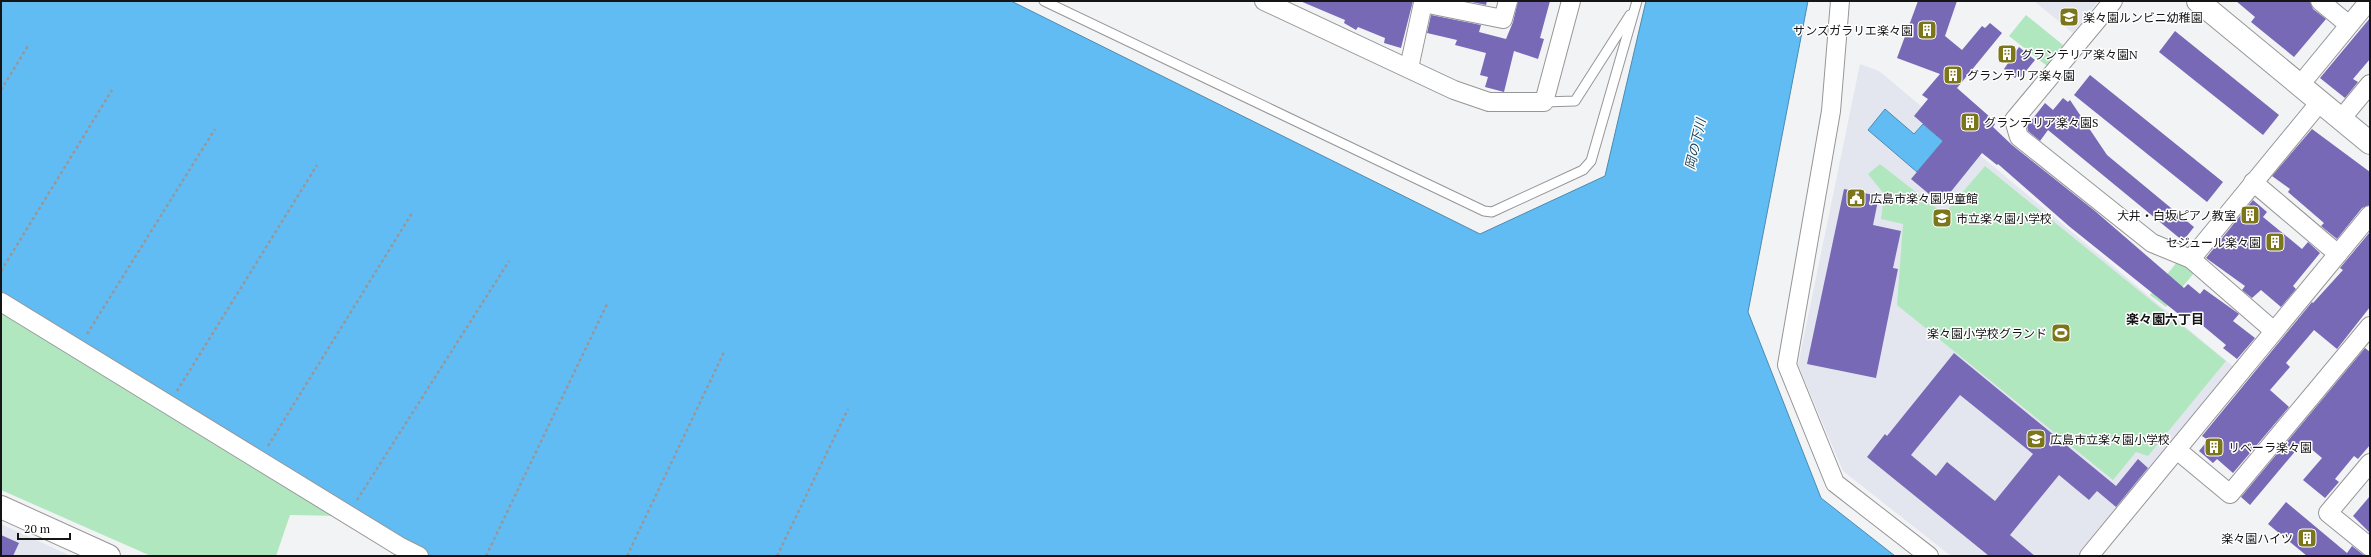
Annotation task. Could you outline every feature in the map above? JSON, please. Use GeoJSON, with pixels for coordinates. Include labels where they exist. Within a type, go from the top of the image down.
{"type":"FeatureCollection","features":[{"type":"Feature","properties":{"kind":"street"},"geometry":{"type":"LineString","coordinates":[[1264,1],[1454,90],[1489,102],[1544,102],[1571,1]]}},
{"type":"Feature","properties":{"kind":"street"},"geometry":{"type":"LineString","coordinates":[[1408,68],[1423,3],[1503,19],[1508,1]]}},
{"type":"Feature","properties":{"kind":"street"},"geometry":{"type":"LineString","coordinates":[[1840,1],[1831,111],[1787,365],[1835,483],[1929,556]]}},
{"type":"Feature","properties":{"kind":"street"},"geometry":{"type":"LineString","coordinates":[[2113,1],[2014,120],[2019,136],[2152,243],[2191,259],[2274,331]]}},
{"type":"Feature","properties":{"kind":"street"},"geometry":{"type":"LineString","coordinates":[[2198,1],[2370,143]]}},
{"type":"Feature","properties":{"kind":"street"},"geometry":{"type":"LineString","coordinates":[[2320,1],[2349,25]]}},
{"type":"Feature","properties":{"kind":"street"},"geometry":{"type":"LineString","coordinates":[[2300,85],[2369,1]]}},
{"type":"Feature","properties":{"kind":"street"},"geometry":{"type":"LineString","coordinates":[[2341,119],[2370,84]]}},
{"type":"Feature","properties":{"kind":"street"},"geometry":{"type":"LineString","coordinates":[[2191,259],[2320,102]]}},
{"type":"Feature","properties":{"kind":"street"},"geometry":{"type":"LineString","coordinates":[[2253,182],[2338,254]]}},
{"type":"Feature","properties":{"kind":"street"},"geometry":{"type":"LineString","coordinates":[[2089,556],[2370,215]]}},
{"type":"Feature","properties":{"kind":"street"},"geometry":{"type":"LineString","coordinates":[[1,302],[399,546],[419,556]]}},
{"type":"Feature","properties":{"kind":"street"},"geometry":{"type":"LineString","coordinates":[[2177,450],[2230,494],[2370,326]]}},
{"type":"Feature","properties":{"kind":"street"},"geometry":{"type":"LineString","coordinates":[[2370,463],[2328,513],[2370,547]]}},
{"type":"Feature","properties":{"kind":"street"},"geometry":{"type":"LineString","coordinates":[[1,507],[109,556]]}},
{"type":"Feature","properties":{"kind":"lane"},"geometry":{"type":"LineString","coordinates":[[1044,1],[1484,211],[1492,212],[1583,170],[1591,161],[1637,3]]}},
{"type":"Feature","properties":{"kind":"lane"},"geometry":{"type":"LineString","coordinates":[[1544,102],[1576,101],[1637,3]]}},
{"type":"Feature","properties":{"kind":"path"},"geometry":{"type":"LineString","coordinates":[[1,90],[30,44]]}},
{"type":"Feature","properties":{"kind":"path"},"geometry":{"type":"LineString","coordinates":[[1,271],[112,90]]}},
{"type":"Feature","properties":{"kind":"path"},"geometry":{"type":"LineString","coordinates":[[85,338],[215,129]]}},
{"type":"Feature","properties":{"kind":"path"},"geometry":{"type":"LineString","coordinates":[[175,393],[317,165]]}},
{"type":"Feature","properties":{"kind":"path"},"geometry":{"type":"LineString","coordinates":[[266,450],[412,213]]}},
{"type":"Feature","properties":{"kind":"path"},"geometry":{"type":"LineString","coordinates":[[355,505],[509,261]]}},
{"type":"Feature","properties":{"kind":"path"},"geometry":{"type":"LineString","coordinates":[[486,556],[608,302]]}},
{"type":"Feature","properties":{"kind":"path"},"geometry":{"type":"LineString","coordinates":[[627,556],[725,350]]}},
{"type":"Feature","properties":{"kind":"path"},"geometry":{"type":"LineString","coordinates":[[777,556],[848,409]]}},
{"type":"Feature","properties":{"kind":"shaded area","name":"楽々園ルンビニ幼稚園"},"geometry":{"type":"Polygon","coordinates":[[[2034,1],[2098,1],[2073,33],[2034,1]]]}},
{"type":"Feature","properties":{"kind":"shaded area","name":"市立楽々園小学校"},"geometry":{"type":"Polygon","coordinates":[[[1860,64],[1879,71],[2235,368],[2081,556],[1951,556],[1843,471],[1798,365],[1860,64]]]}},
{"type":"Feature","properties":{"kind":"shaded area"},"geometry":{"type":"Polygon","coordinates":[[[1,524],[71,556],[1,556],[1,524]]]}},
{"type":"Feature","properties":{"kind":"green space"},"geometry":{"type":"Polygon","coordinates":[[[2026,15],[2063,45],[2047,66],[2009,36],[2026,15]]]}},
{"type":"Feature","properties":{"kind":"green space","name":"楽々園小学校グランド"},"geometry":{"type":"Polygon","coordinates":[[[1880,164],[1944,214],[1985,166],[2226,361],[2148,456],[2136,452],[2113,480],[1897,305],[1903,224],[1881,219],[1884,194],[1868,174],[1880,164]]]}},
{"type":"Feature","properties":{"kind":"green space"},"geometry":{"type":"Polygon","coordinates":[[[2178,261],[2194,273],[2166,307],[2150,295],[2178,261]]]}},
{"type":"Feature","properties":{"kind":"green space"},"geometry":{"type":"Polygon","coordinates":[[[1,310],[339,516],[290,515],[276,556],[151,556],[1,490],[1,310]]]}},
{"type":"Feature","properties":{"kind":"water","name":"岡の下川"},"geometry":{"type":"Polygon","coordinates":[[[1,1],[1011,1],[1480,234],[1605,176],[1646,1],[1808,1],[1748,312],[1821,498],[1895,556],[427,556],[1,294],[1,1]]]}},
{"type":"Feature","properties":{"kind":"water"},"geometry":{"type":"Polygon","coordinates":[[[1885,109],[1914,134],[1923,124],[1943,141],[1917,172],[1868,130],[1885,109]]]}},
{"type":"Feature","properties":{"kind":"building"},"geometry":{"type":"Polygon","coordinates":[[[1300,1],[1413,1],[1401,48],[1384,43],[1385,38],[1358,27],[1356,30],[1344,23],[1345,20],[1300,1]]]}},
{"type":"Feature","properties":{"kind":"building"},"geometry":{"type":"Polygon","coordinates":[[[1467,1],[1487,1],[1486,5],[1467,1]]]}},
{"type":"Feature","properties":{"kind":"building"},"geometry":{"type":"Polygon","coordinates":[[[1518,1],[1550,1],[1540,38],[1544,39],[1538,59],[1514,51],[1504,92],[1485,87],[1488,77],[1480,75],[1486,53],[1455,45],[1457,40],[1427,33],[1431,15],[1481,25],[1479,32],[1506,39],[1513,22],[1518,1]]]}},
{"type":"Feature","properties":{"kind":"building"},"geometry":{"type":"Polygon","coordinates":[[[1918,1],[1957,1],[1945,36],[1962,50],[1982,26],[1985,28],[1990,23],[2002,33],[1957,88],[1990,117],[1989,119],[1995,124],[1993,127],[2012,145],[2095,211],[2184,288],[2188,284],[2200,294],[2204,289],[2239,314],[2233,321],[2255,338],[2237,359],[2223,348],[2226,345],[2190,315],[2186,320],[2070,227],[1998,164],[1997,165],[1982,153],[1941,204],[1911,179],[1943,141],[1914,116],[1928,99],[1922,95],[1940,74],[1897,58],[1918,1]]]}},
{"type":"Feature","properties":{"kind":"building"},"geometry":{"type":"Polygon","coordinates":[[[2236,1],[2310,1],[2313,9],[2326,19],[2294,57],[2251,22],[2255,17],[2236,1]]]}},
{"type":"Feature","properties":{"kind":"building"},"geometry":{"type":"Polygon","coordinates":[[[2370,18],[2370,59],[2353,79],[2358,82],[2345,98],[2320,78],[2370,18]]]}},
{"type":"Feature","properties":{"kind":"building"},"geometry":{"type":"Polygon","coordinates":[[[2175,31],[2279,115],[2263,135],[2159,52],[2175,31]]]}},
{"type":"Feature","properties":{"kind":"building"},"geometry":{"type":"Polygon","coordinates":[[[2019,47],[2035,60],[2021,77],[2018,75],[2015,78],[2004,69],[2019,47]]]}},
{"type":"Feature","properties":{"kind":"building"},"geometry":{"type":"Polygon","coordinates":[[[2090,75],[2223,182],[2207,202],[2074,95],[2090,75]]]}},
{"type":"Feature","properties":{"kind":"building"},"geometry":{"type":"Polygon","coordinates":[[[2063,98],[2068,102],[2070,100],[2107,155],[2194,227],[2183,241],[2048,130],[2040,141],[2028,131],[2027,126],[2045,103],[2053,110],[2063,98]]]}},
{"type":"Feature","properties":{"kind":"building"},"geometry":{"type":"Polygon","coordinates":[[[2312,129],[2370,172],[2370,205],[2362,208],[2337,239],[2321,226],[2324,223],[2288,192],[2290,189],[2272,176],[2312,129]]]}},
{"type":"Feature","properties":{"kind":"building"},"geometry":{"type":"Polygon","coordinates":[[[1844,189],[1879,196],[1873,225],[1901,231],[1893,268],[1898,269],[1876,378],[1807,364],[1844,189]]]}},
{"type":"Feature","properties":{"kind":"building"},"geometry":{"type":"Polygon","coordinates":[[[2253,200],[2267,212],[2263,217],[2302,249],[2308,242],[2320,253],[2293,286],[2296,289],[2281,307],[2261,290],[2252,298],[2242,290],[2245,286],[2206,258],[2253,200]]]}},
{"type":"Feature","properties":{"kind":"building"},"geometry":{"type":"Polygon","coordinates":[[[2370,232],[2370,307],[2337,349],[2314,330],[2286,363],[2290,367],[2270,390],[2289,407],[2233,473],[2217,459],[2213,463],[2199,451],[2208,440],[2202,436],[2312,302],[2313,303],[2343,270],[2340,268],[2370,232]]]}},
{"type":"Feature","properties":{"kind":"building"},"geometry":{"type":"Polygon","coordinates":[[[2365,348],[2370,352],[2370,445],[2358,459],[2354,456],[2335,479],[2339,482],[2325,498],[2303,480],[2322,458],[2303,442],[2250,505],[2241,497],[2365,348]]]}},
{"type":"Feature","properties":{"kind":"building"},"geometry":{"type":"Polygon","coordinates":[[[1954,353],[2116,486],[2138,459],[2148,468],[2116,507],[2097,491],[2089,500],[2059,475],[2010,535],[2035,556],[1989,556],[1867,457],[1885,434],[1887,436],[1954,353]],[[1960,395],[1911,455],[1936,476],[1947,462],[1995,501],[2033,454],[1960,395]]]}},
{"type":"Feature","properties":{"kind":"building"},"geometry":{"type":"Polygon","coordinates":[[[2370,496],[2370,533],[2353,516],[2370,496]]]}},
{"type":"Feature","properties":{"kind":"building","name":"楽々園ハイツ"},"geometry":{"type":"Polygon","coordinates":[[[2286,502],[2347,553],[2352,546],[2365,556],[2307,556],[2268,524],[2286,502]]]}},
{"type":"Feature","properties":{"kind":"building"},"geometry":{"type":"Polygon","coordinates":[[[1,535],[19,543],[13,556],[1,556],[1,535]]]}},
{"type":"Feature","properties":{"kind":"place","name":"楽々園ルンビニ幼稚園"},"geometry":{"type":"Point","coordinates":[2069,17]}},
{"type":"Feature","properties":{"kind":"place","name":"サンズガラリエ楽々園"},"geometry":{"type":"Point","coordinates":[1927,30]}},
{"type":"Feature","properties":{"kind":"place","name":"グランテリア楽々園N"},"geometry":{"type":"Point","coordinates":[2007,54]}},
{"type":"Feature","properties":{"kind":"place","name":"グランテリア楽々園"},"geometry":{"type":"Point","coordinates":[1953,75]}},
{"type":"Feature","properties":{"kind":"place","name":"グランテリア楽々園S"},"geometry":{"type":"Point","coordinates":[1970,122]}},
{"type":"Feature","properties":{"kind":"place","name":"広島市楽々園児童館"},"geometry":{"type":"Point","coordinates":[1856,198]}},
{"type":"Feature","properties":{"kind":"place","name":"大井・白坂ピアノ教室"},"geometry":{"type":"Point","coordinates":[2250,215]}},
{"type":"Feature","properties":{"kind":"place","name":"市立楽々園小学校"},"geometry":{"type":"Point","coordinates":[1942,218]}},
{"type":"Feature","properties":{"kind":"place","name":"セジュール楽々園"},"geometry":{"type":"Point","coordinates":[2275,242]}},
{"type":"Feature","properties":{"kind":"place","name":"楽々園小学校グランド"},"geometry":{"type":"Point","coordinates":[2061,333]}},
{"type":"Feature","properties":{"kind":"place","name":"広島市立楽々園小学校"},"geometry":{"type":"Point","coordinates":[2036,439]}},
{"type":"Feature","properties":{"kind":"place","name":"リベーラ楽々園"},"geometry":{"type":"Point","coordinates":[2214,447]}},
{"type":"Feature","properties":{"kind":"place","name":"楽々園ハイツ"},"geometry":{"type":"Point","coordinates":[2307,538]}},
{"type":"Feature","properties":{"kind":"district","name":"楽々園六丁目"},"geometry":{"type":"Point","coordinates":[2165,319]}}]}
